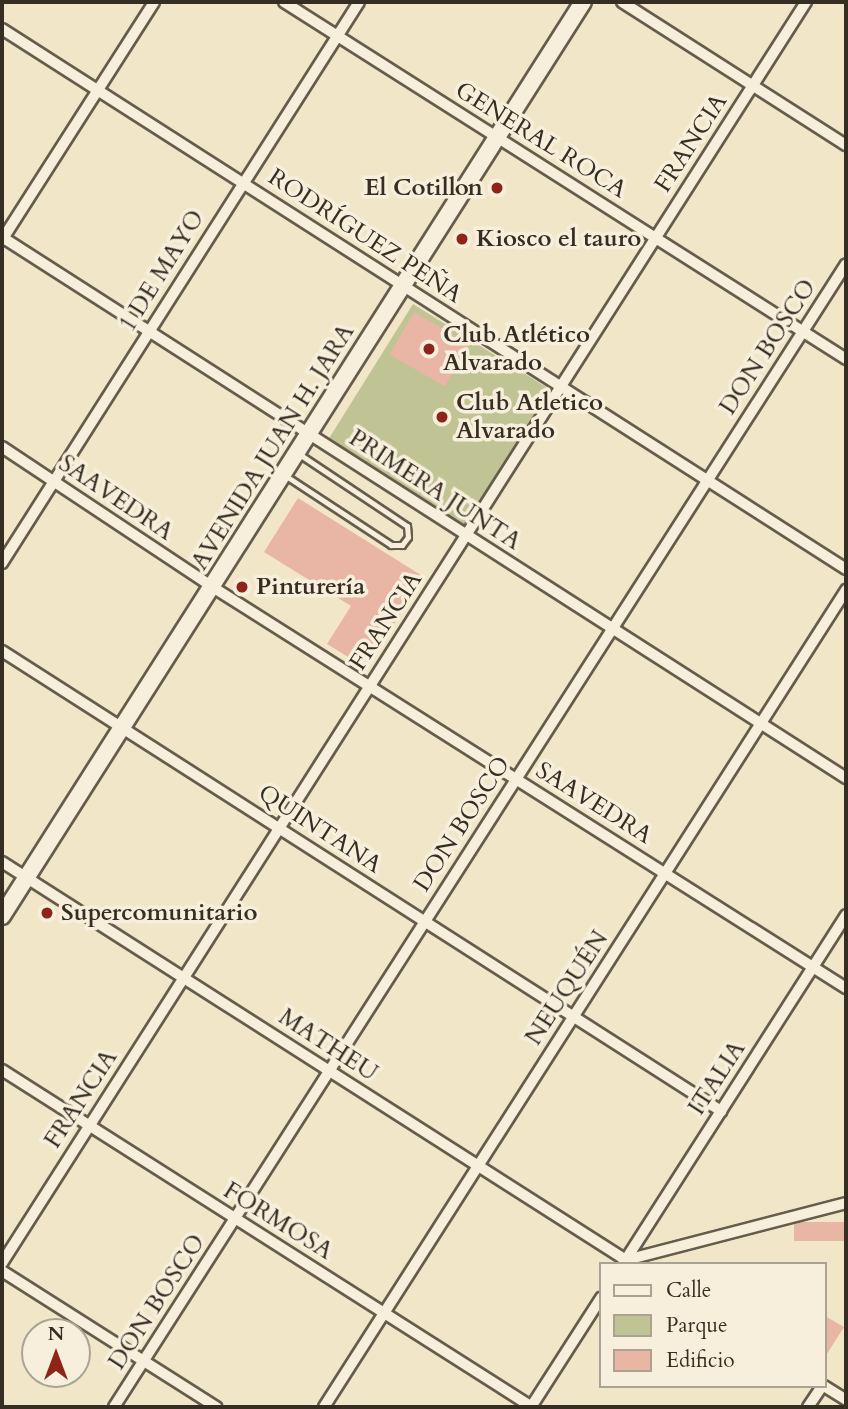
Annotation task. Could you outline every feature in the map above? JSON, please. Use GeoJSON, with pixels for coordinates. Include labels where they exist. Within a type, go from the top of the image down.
{"type":"FeatureCollection","features":[{"type":"Feature","properties":{"kind":"main road","name":"AVENIDA JUAN H. JARA"},"geometry":{"type":"LineString","coordinates":[[2,916],[583,2]]}},
{"type":"Feature","properties":{"kind":"street"},"geometry":{"type":"LineString","coordinates":[[2,238],[155,2]]}},
{"type":"Feature","properties":{"kind":"street","name":"GENERAL ROCA"},"geometry":{"type":"LineString","coordinates":[[284,2],[846,359]]}},
{"type":"Feature","properties":{"kind":"street","name":"1 DE MAYO"},"geometry":{"type":"LineString","coordinates":[[2,563],[359,2]]}},
{"type":"Feature","properties":{"kind":"street"},"geometry":{"type":"LineString","coordinates":[[622,2],[846,145]]}},
{"type":"Feature","properties":{"kind":"street","name":"FRANCIA"},"geometry":{"type":"LineString","coordinates":[[2,1263],[806,2]]}},
{"type":"Feature","properties":{"kind":"street","name":"RODRÍGUEZ PEÑA"},"geometry":{"type":"LineString","coordinates":[[2,29],[846,569]]}},
{"type":"Feature","properties":{"kind":"street","name":"PRIMERA JUNTA"},"geometry":{"type":"LineString","coordinates":[[2,238],[846,778]]}},
{"type":"Feature","properties":{"kind":"street","name":"DON BOSCO"},"geometry":{"type":"LineString","coordinates":[[114,1407],[846,264]]}},
{"type":"Feature","properties":{"kind":"street","name":"SAAVEDRA"},"geometry":{"type":"LineString","coordinates":[[2,447],[211,586],[846,988]]}},
{"type":"Feature","properties":{"kind":"street","name":"NEUQUÉN"},"geometry":{"type":"LineString","coordinates":[[324,1407],[846,590]]}},
{"type":"Feature","properties":{"kind":"street","name":"QUINTANA"},"geometry":{"type":"LineString","coordinates":[[2,651],[721,1111]]}},
{"type":"Feature","properties":{"kind":"street","name":"MATHEU"},"geometry":{"type":"LineString","coordinates":[[2,862],[627,1262]]}},
{"type":"Feature","properties":{"kind":"street","name":"ITALIA"},"geometry":{"type":"LineString","coordinates":[[627,1262],[846,915]]}},
{"type":"Feature","properties":{"kind":"street","name":"FORMOSA"},"geometry":{"type":"LineString","coordinates":[[2,1070],[531,1407]]}},
{"type":"Feature","properties":{"kind":"street"},"geometry":{"type":"LineString","coordinates":[[627,1262],[846,1203]]}},
{"type":"Feature","properties":{"kind":"street"},"geometry":{"type":"LineString","coordinates":[[2,1271],[216,1407]]}},
{"type":"Feature","properties":{"kind":"street"},"geometry":{"type":"LineString","coordinates":[[531,1407],[600,1300]]}},
{"type":"Feature","properties":{"kind":"street"},"geometry":{"type":"LineString","coordinates":[[808,1407],[822,1388]]}},
{"type":"Feature","properties":{"kind":"street"},"geometry":{"type":"LineString","coordinates":[[826,1388],[846,1400]]}},
{"type":"Feature","properties":{"kind":"lane"},"geometry":{"type":"LineString","coordinates":[[283,474],[391,545],[402,545],[408,537],[407,526],[297,452]]}},
{"type":"Feature","properties":{"kind":"green space","name":"Club Atletico Alvarado"},"geometry":{"type":"Polygon","coordinates":[[[413,304],[555,393],[470,530],[328,441],[413,304]]]}},
{"type":"Feature","properties":{"kind":"building","name":"Club Atlético Alvarado"},"geometry":{"type":"Polygon","coordinates":[[[414,312],[469,344],[445,386],[390,354],[414,312]]]}},
{"type":"Feature","properties":{"kind":"building"},"geometry":{"type":"Polygon","coordinates":[[[298,498],[424,577],[366,668],[327,644],[351,606],[264,552],[298,498]]]}},
{"type":"Feature","properties":{"kind":"building"},"geometry":{"type":"Polygon","coordinates":[[[794,1222],[846,1222],[846,1241],[794,1241],[794,1222]]]}},
{"type":"Feature","properties":{"kind":"building"},"geometry":{"type":"Polygon","coordinates":[[[827,1317],[844,1327],[827,1354],[827,1317]]]}},
{"type":"Feature","properties":{"kind":"place","name":"El Cotillon"},"geometry":{"type":"Point","coordinates":[497,188]}},
{"type":"Feature","properties":{"kind":"place","name":"Kiosco el tauro"},"geometry":{"type":"Point","coordinates":[462,239]}},
{"type":"Feature","properties":{"kind":"place","name":"Club Atlético Alvarado"},"geometry":{"type":"Point","coordinates":[429,349]}},
{"type":"Feature","properties":{"kind":"place","name":"Club Atletico Alvarado"},"geometry":{"type":"Point","coordinates":[442,417]}},
{"type":"Feature","properties":{"kind":"place","name":"Pinturería"},"geometry":{"type":"Point","coordinates":[242,587]}},
{"type":"Feature","properties":{"kind":"place","name":"Supercomunitario"},"geometry":{"type":"Point","coordinates":[47,913]}}]}
